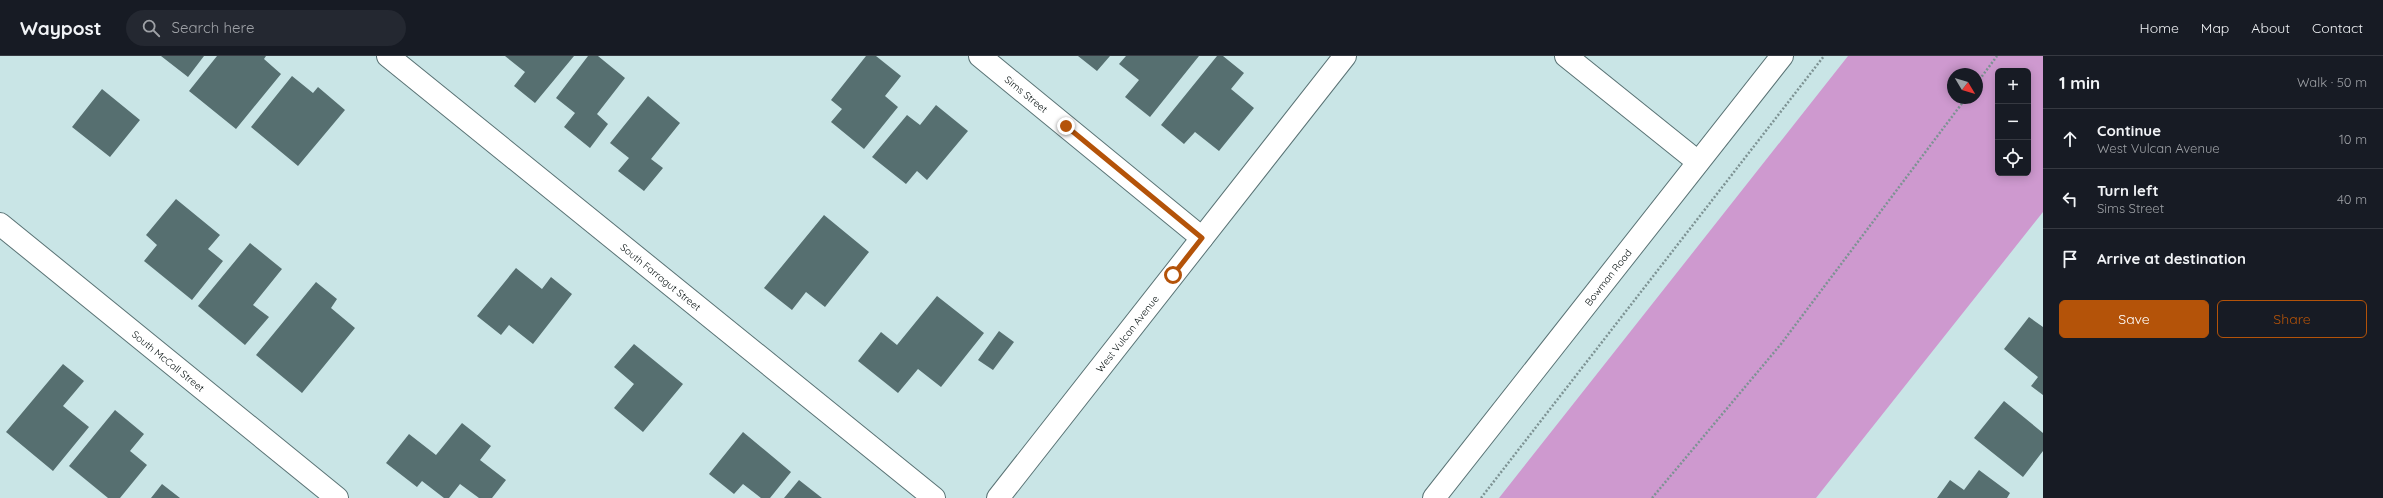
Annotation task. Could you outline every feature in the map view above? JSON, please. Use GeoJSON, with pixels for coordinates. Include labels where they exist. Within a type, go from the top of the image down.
{"type":"FeatureCollection","features":[{"type":"Feature","properties":{"kind":"street","name":"South Farragut Street"},"geometry":{"type":"LineString","coordinates":[[388,56],[934,498]]}},
{"type":"Feature","properties":{"kind":"street","name":"Sims Street"},"geometry":{"type":"LineString","coordinates":[[980,56],[1202,238]]}},
{"type":"Feature","properties":{"kind":"street","name":"West Vulcan Avenue"},"geometry":{"type":"LineString","coordinates":[[998,498],[1345,56]]}},
{"type":"Feature","properties":{"kind":"street"},"geometry":{"type":"LineString","coordinates":[[1566,56],[1698,162]]}},
{"type":"Feature","properties":{"kind":"street","name":"Bowman Road"},"geometry":{"type":"LineString","coordinates":[[1434,498],[1782,56]]}},
{"type":"Feature","properties":{"kind":"street","name":"South McCall Street"},"geometry":{"type":"LineString","coordinates":[[0,224],[337,498]]}},
{"type":"Feature","properties":{"kind":"path"},"geometry":{"type":"LineString","coordinates":[[1481,498],[1824,56]]}},
{"type":"Feature","properties":{"kind":"path"},"geometry":{"type":"LineString","coordinates":[[1983,75],[1997,56]]}},
{"type":"Feature","properties":{"kind":"path"},"geometry":{"type":"LineString","coordinates":[[1652,498],[1781,344],[1961,104]]}},
{"type":"Feature","properties":{"kind":"shaded area"},"geometry":{"type":"Polygon","coordinates":[[[1848,56],[2043,56],[2043,212],[1816,498],[1499,498],[1848,56]]]}},
{"type":"Feature","properties":{"kind":"building"},"geometry":{"type":"Polygon","coordinates":[[[161,56],[204,56],[188,77],[161,56]]]}},
{"type":"Feature","properties":{"kind":"building"},"geometry":{"type":"Polygon","coordinates":[[[217,56],[266,56],[264,59],[281,74],[236,129],[189,91],[217,56]]]}},
{"type":"Feature","properties":{"kind":"building"},"geometry":{"type":"Polygon","coordinates":[[[505,56],[574,56],[535,103],[514,86],[525,72],[505,56]]]}},
{"type":"Feature","properties":{"kind":"building"},"geometry":{"type":"Polygon","coordinates":[[[588,56],[598,56],[625,78],[597,114],[608,124],[590,148],[564,127],[575,113],[556,98],[588,56]]]}},
{"type":"Feature","properties":{"kind":"building"},"geometry":{"type":"Polygon","coordinates":[[[866,56],[876,56],[901,76],[885,96],[898,107],[864,149],[831,122],[842,109],[831,100],[866,56]]]}},
{"type":"Feature","properties":{"kind":"building"},"geometry":{"type":"Polygon","coordinates":[[[1078,56],[1110,56],[1097,71],[1078,56]]]}},
{"type":"Feature","properties":{"kind":"building"},"geometry":{"type":"Polygon","coordinates":[[[1126,56],[1199,56],[1150,117],[1125,97],[1139,80],[1119,64],[1126,56]]]}},
{"type":"Feature","properties":{"kind":"building"},"geometry":{"type":"Polygon","coordinates":[[[1217,56],[1223,56],[1244,73],[1231,89],[1254,108],[1219,151],[1195,132],[1184,144],[1161,125],[1217,56]]]}},
{"type":"Feature","properties":{"kind":"building"},"geometry":{"type":"Polygon","coordinates":[[[292,76],[313,93],[318,87],[345,110],[298,166],[251,127],[292,76]]]}},
{"type":"Feature","properties":{"kind":"building"},"geometry":{"type":"Polygon","coordinates":[[[102,89],[140,120],[110,157],[72,127],[102,89]]]}},
{"type":"Feature","properties":{"kind":"building"},"geometry":{"type":"Polygon","coordinates":[[[648,96],[680,123],[651,159],[663,168],[644,191],[618,171],[629,158],[610,143],[648,96]]]}},
{"type":"Feature","properties":{"kind":"building"},"geometry":{"type":"Polygon","coordinates":[[[936,105],[968,131],[927,180],[917,171],[906,184],[872,157],[907,115],[920,125],[936,105]]]}},
{"type":"Feature","properties":{"kind":"building"},"geometry":{"type":"Polygon","coordinates":[[[176,199],[220,235],[208,249],[223,261],[192,300],[144,261],[157,245],[146,235],[176,199]]]}},
{"type":"Feature","properties":{"kind":"building"},"geometry":{"type":"Polygon","coordinates":[[[824,215],[869,252],[825,307],[806,292],[792,310],[764,288],[824,215]]]}},
{"type":"Feature","properties":{"kind":"building"},"geometry":{"type":"Polygon","coordinates":[[[250,243],[282,269],[253,305],[269,317],[245,345],[198,306],[250,243]]]}},
{"type":"Feature","properties":{"kind":"building"},"geometry":{"type":"Polygon","coordinates":[[[516,268],[542,289],[551,277],[572,294],[533,344],[509,325],[501,335],[477,316],[516,268]]]}},
{"type":"Feature","properties":{"kind":"building"},"geometry":{"type":"Polygon","coordinates":[[[316,282],[337,299],[331,308],[355,328],[302,393],[256,355],[316,282]]]}},
{"type":"Feature","properties":{"kind":"building"},"geometry":{"type":"Polygon","coordinates":[[[937,296],[984,333],[941,387],[918,369],[898,393],[858,361],[881,332],[897,345],[937,296]]]}},
{"type":"Feature","properties":{"kind":"building"},"geometry":{"type":"Polygon","coordinates":[[[2029,317],[2043,327],[2043,395],[2031,386],[2038,377],[2004,349],[2029,317]]]}},
{"type":"Feature","properties":{"kind":"building"},"geometry":{"type":"Polygon","coordinates":[[[999,331],[1014,342],[993,370],[978,360],[999,331]]]}},
{"type":"Feature","properties":{"kind":"building"},"geometry":{"type":"Polygon","coordinates":[[[634,344],[683,384],[643,432],[614,408],[634,384],[614,367],[634,344]]]}},
{"type":"Feature","properties":{"kind":"building"},"geometry":{"type":"Polygon","coordinates":[[[63,364],[84,381],[63,406],[89,427],[53,471],[6,432],[63,364]]]}},
{"type":"Feature","properties":{"kind":"building"},"geometry":{"type":"Polygon","coordinates":[[[2004,401],[2043,433],[2043,451],[2023,477],[1974,438],[2004,401]]]}},
{"type":"Feature","properties":{"kind":"building"},"geometry":{"type":"Polygon","coordinates":[[[115,410],[144,434],[130,451],[147,465],[120,498],[108,498],[69,466],[115,410]]]}},
{"type":"Feature","properties":{"kind":"building"},"geometry":{"type":"Polygon","coordinates":[[[462,423],[491,446],[480,460],[506,480],[492,498],[479,498],[460,484],[449,498],[444,498],[422,481],[417,487],[386,463],[409,434],[436,455],[462,423]]]}},
{"type":"Feature","properties":{"kind":"building"},"geometry":{"type":"Polygon","coordinates":[[[743,432],[791,472],[770,498],[761,498],[743,484],[734,494],[709,474],[743,432]]]}},
{"type":"Feature","properties":{"kind":"building"},"geometry":{"type":"Polygon","coordinates":[[[1979,470],[2010,493],[2007,498],[1937,498],[1950,480],[1964,490],[1979,470]]]}},
{"type":"Feature","properties":{"kind":"building"},"geometry":{"type":"Polygon","coordinates":[[[799,480],[822,498],[784,498],[799,480]]]}},
{"type":"Feature","properties":{"kind":"building"},"geometry":{"type":"Polygon","coordinates":[[[162,484],[180,498],[151,498],[162,484]]]}},
{"type":"Feature","properties":{"kind":"route"},"geometry":{"type":"LineString","coordinates":[[1066,126],[1202,238],[1173,275]]}}]}
